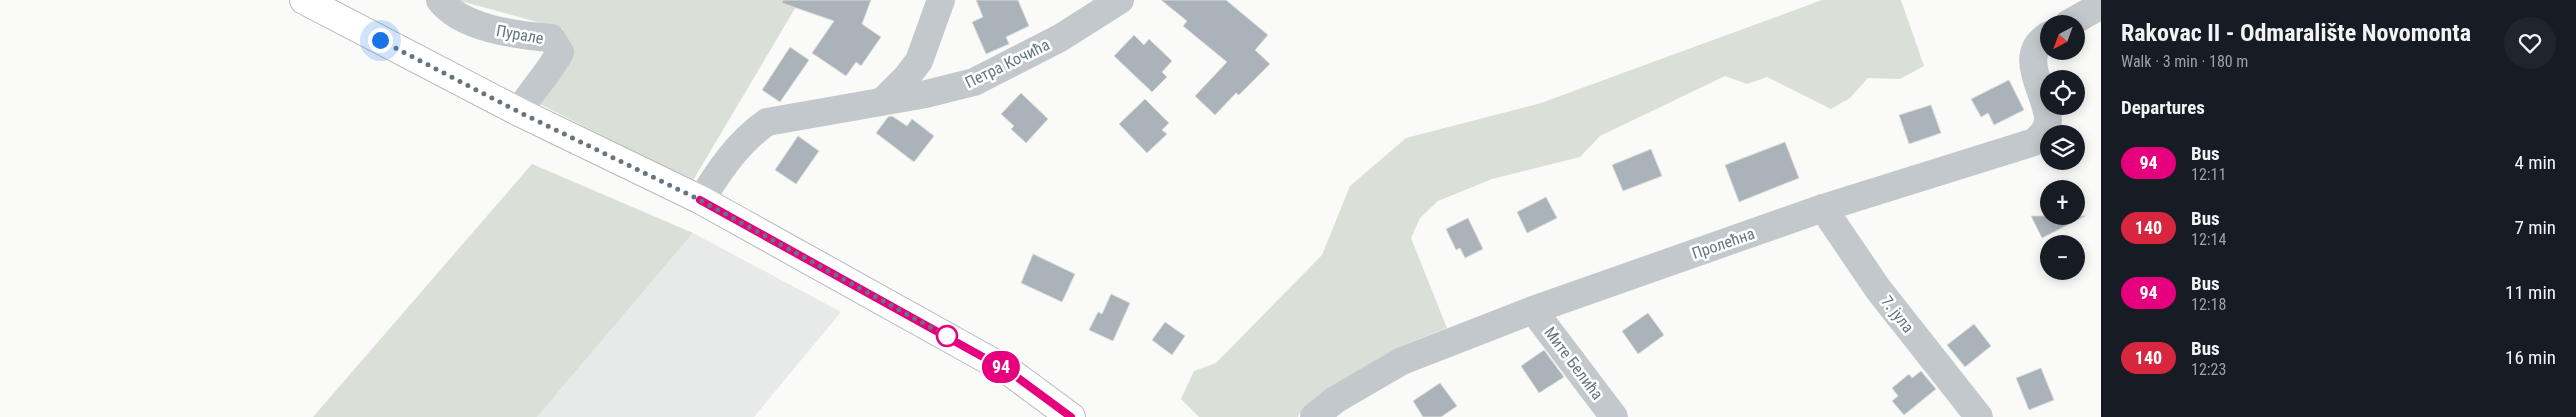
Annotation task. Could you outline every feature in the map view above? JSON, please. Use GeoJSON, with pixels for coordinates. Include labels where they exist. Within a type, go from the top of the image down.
{"type":"FeatureCollection","features":[{"type":"Feature","properties":{"kind":"main road"},"geometry":{"type":"LineString","coordinates":[[304,0],[519,112],[700,200],[1010,372],[1071,417]]}},
{"type":"Feature","properties":{"kind":"street","name":"Пурале"},"geometry":{"type":"LineString","coordinates":[[440,0],[477,26],[520,35],[551,38],[560,52],[551,71],[528,96],[519,112]]}},
{"type":"Feature","properties":{"kind":"street"},"geometry":{"type":"LineString","coordinates":[[884,100],[906,78],[919,61],[941,0]]}},
{"type":"Feature","properties":{"kind":"street","name":"Петра Кочића"},"geometry":{"type":"LineString","coordinates":[[700,200],[727,161],[766,122],[926,94],[974,82],[1060,38],[1120,0]]}},
{"type":"Feature","properties":{"kind":"street"},"geometry":{"type":"LineString","coordinates":[[2084,15],[2101,5]]}},
{"type":"Feature","properties":{"kind":"street","name":"Пролећна"},"geometry":{"type":"LineString","coordinates":[[1314,417],[1335,400],[1402,361],[1533,310],[1823,208],[2034,142],[2043,133],[2048,120],[2036,80],[2033,57],[2040,43]]}},
{"type":"Feature","properties":{"kind":"street","name":"7. јула"},"geometry":{"type":"LineString","coordinates":[[1823,208],[1878,289],[1979,417]]}},
{"type":"Feature","properties":{"kind":"street","name":"Мите Белића"},"geometry":{"type":"LineString","coordinates":[[1533,310],[1614,417]]}},
{"type":"Feature","properties":{"kind":"shaded area"},"geometry":{"type":"Polygon","coordinates":[[[457,0],[800,0],[692,182],[519,93],[563,29],[457,0]]]}},
{"type":"Feature","properties":{"kind":"shaded area"},"geometry":{"type":"Polygon","coordinates":[[[1822,0],[1901,0],[1924,66],[1900,79],[1868,78],[1850,98],[1831,109],[1767,77],[1747,84],[1725,76],[1600,136],[1580,157],[1492,179],[1438,201],[1420,218],[1411,238],[1447,328],[1407,344],[1299,414],[1298,417],[1199,417],[1181,399],[1194,371],[1216,363],[1322,255],[1350,186],[1406,138],[1541,103],[1822,0]]]}},
{"type":"Feature","properties":{"kind":"shaded area"},"geometry":{"type":"Polygon","coordinates":[[[532,164],[693,233],[537,417],[313,417],[532,164]]]}},
{"type":"Feature","properties":{"kind":"shaded area"},"geometry":{"type":"Polygon","coordinates":[[[693,233],[841,312],[754,417],[537,417],[693,233]]]}},
{"type":"Feature","properties":{"kind":"building"},"geometry":{"type":"Polygon","coordinates":[[[783,0],[871,0],[862,24],[881,37],[861,66],[856,62],[846,76],[812,53],[834,21],[782,3],[783,0]]]}},
{"type":"Feature","properties":{"kind":"building"},"geometry":{"type":"Polygon","coordinates":[[[976,0],[1018,0],[1029,26],[1006,37],[1009,44],[986,54],[972,22],[983,17],[976,0]]]}},
{"type":"Feature","properties":{"kind":"building"},"geometry":{"type":"Polygon","coordinates":[[[1161,0],[1226,0],[1268,35],[1255,50],[1270,64],[1239,95],[1236,93],[1215,115],[1195,96],[1227,62],[1183,26],[1187,21],[1161,0]]]}},
{"type":"Feature","properties":{"kind":"building"},"geometry":{"type":"Polygon","coordinates":[[[1134,35],[1144,45],[1149,39],[1172,61],[1162,72],[1167,77],[1152,92],[1114,56],[1134,35]]]}},
{"type":"Feature","properties":{"kind":"building"},"geometry":{"type":"Polygon","coordinates":[[[790,47],[809,60],[780,102],[762,90],[790,47]]]}},
{"type":"Feature","properties":{"kind":"building"},"geometry":{"type":"Polygon","coordinates":[[[2009,80],[2024,110],[1994,125],[1988,113],[1981,117],[1971,99],[2009,80]]]}},
{"type":"Feature","properties":{"kind":"building"},"geometry":{"type":"Polygon","coordinates":[[[1021,93],[1048,119],[1026,143],[1011,129],[1014,126],[1001,114],[1021,93]]]}},
{"type":"Feature","properties":{"kind":"building"},"geometry":{"type":"Polygon","coordinates":[[[1145,99],[1169,123],[1162,130],[1167,134],[1147,153],[1119,124],[1145,99]]]}},
{"type":"Feature","properties":{"kind":"building"},"geometry":{"type":"Polygon","coordinates":[[[1931,105],[1941,133],[1909,144],[1899,115],[1931,105]]]}},
{"type":"Feature","properties":{"kind":"building"},"geometry":{"type":"Polygon","coordinates":[[[892,116],[907,126],[912,119],[934,136],[914,162],[876,133],[888,117],[892,116]]]}},
{"type":"Feature","properties":{"kind":"building"},"geometry":{"type":"Polygon","coordinates":[[[798,136],[819,151],[796,184],[775,170],[798,136]]]}},
{"type":"Feature","properties":{"kind":"building"},"geometry":{"type":"Polygon","coordinates":[[[1785,142],[1799,178],[1739,202],[1725,165],[1785,142]]]}},
{"type":"Feature","properties":{"kind":"building"},"geometry":{"type":"Polygon","coordinates":[[[1651,149],[1662,176],[1623,191],[1612,165],[1651,149]]]}},
{"type":"Feature","properties":{"kind":"building"},"geometry":{"type":"Polygon","coordinates":[[[1546,197],[1557,218],[1527,233],[1517,212],[1546,197]]]}},
{"type":"Feature","properties":{"kind":"building"},"geometry":{"type":"Polygon","coordinates":[[[2031,216],[2040,216],[2040,225],[2067,225],[2048,235],[2040,235],[2031,216]]]}},
{"type":"Feature","properties":{"kind":"building"},"geometry":{"type":"Polygon","coordinates":[[[1468,218],[1483,249],[1465,258],[1460,248],[1456,250],[1446,229],[1468,218]]]}},
{"type":"Feature","properties":{"kind":"building"},"geometry":{"type":"Polygon","coordinates":[[[1033,254],[1075,274],[1062,302],[1021,283],[1033,254]]]}},
{"type":"Feature","properties":{"kind":"building"},"geometry":{"type":"Polygon","coordinates":[[[1111,294],[1130,303],[1113,341],[1089,330],[1098,312],[1102,314],[1111,294]]]}},
{"type":"Feature","properties":{"kind":"building"},"geometry":{"type":"Polygon","coordinates":[[[1648,313],[1664,335],[1638,354],[1622,331],[1648,313]]]}},
{"type":"Feature","properties":{"kind":"building"},"geometry":{"type":"Polygon","coordinates":[[[1165,322],[1185,336],[1172,355],[1152,340],[1165,322]]]}},
{"type":"Feature","properties":{"kind":"building"},"geometry":{"type":"Polygon","coordinates":[[[1974,324],[1991,346],[1965,367],[1947,345],[1974,324]]]}},
{"type":"Feature","properties":{"kind":"building"},"geometry":{"type":"Polygon","coordinates":[[[1544,350],[1564,377],[1539,393],[1521,366],[1544,350]]]}},
{"type":"Feature","properties":{"kind":"building"},"geometry":{"type":"Polygon","coordinates":[[[2041,368],[2054,400],[2029,410],[2016,378],[2041,368]]]}},
{"type":"Feature","properties":{"kind":"building"},"geometry":{"type":"Polygon","coordinates":[[[1921,371],[1936,389],[1904,415],[1892,401],[1898,396],[1892,388],[1909,374],[1912,378],[1921,371]]]}},
{"type":"Feature","properties":{"kind":"building"},"geometry":{"type":"Polygon","coordinates":[[[1440,383],[1457,406],[1441,417],[1423,417],[1413,401],[1440,383]]]}},
{"type":"Feature","properties":{"kind":"bus line","name":"94"},"geometry":{"type":"LineString","coordinates":[[700,200],[1010,372],[1071,417]]}},
{"type":"Feature","properties":{"kind":"route"},"geometry":{"type":"LineString","coordinates":[[380,40],[519,112],[700,200],[950,338],[947,336]]}}]}
